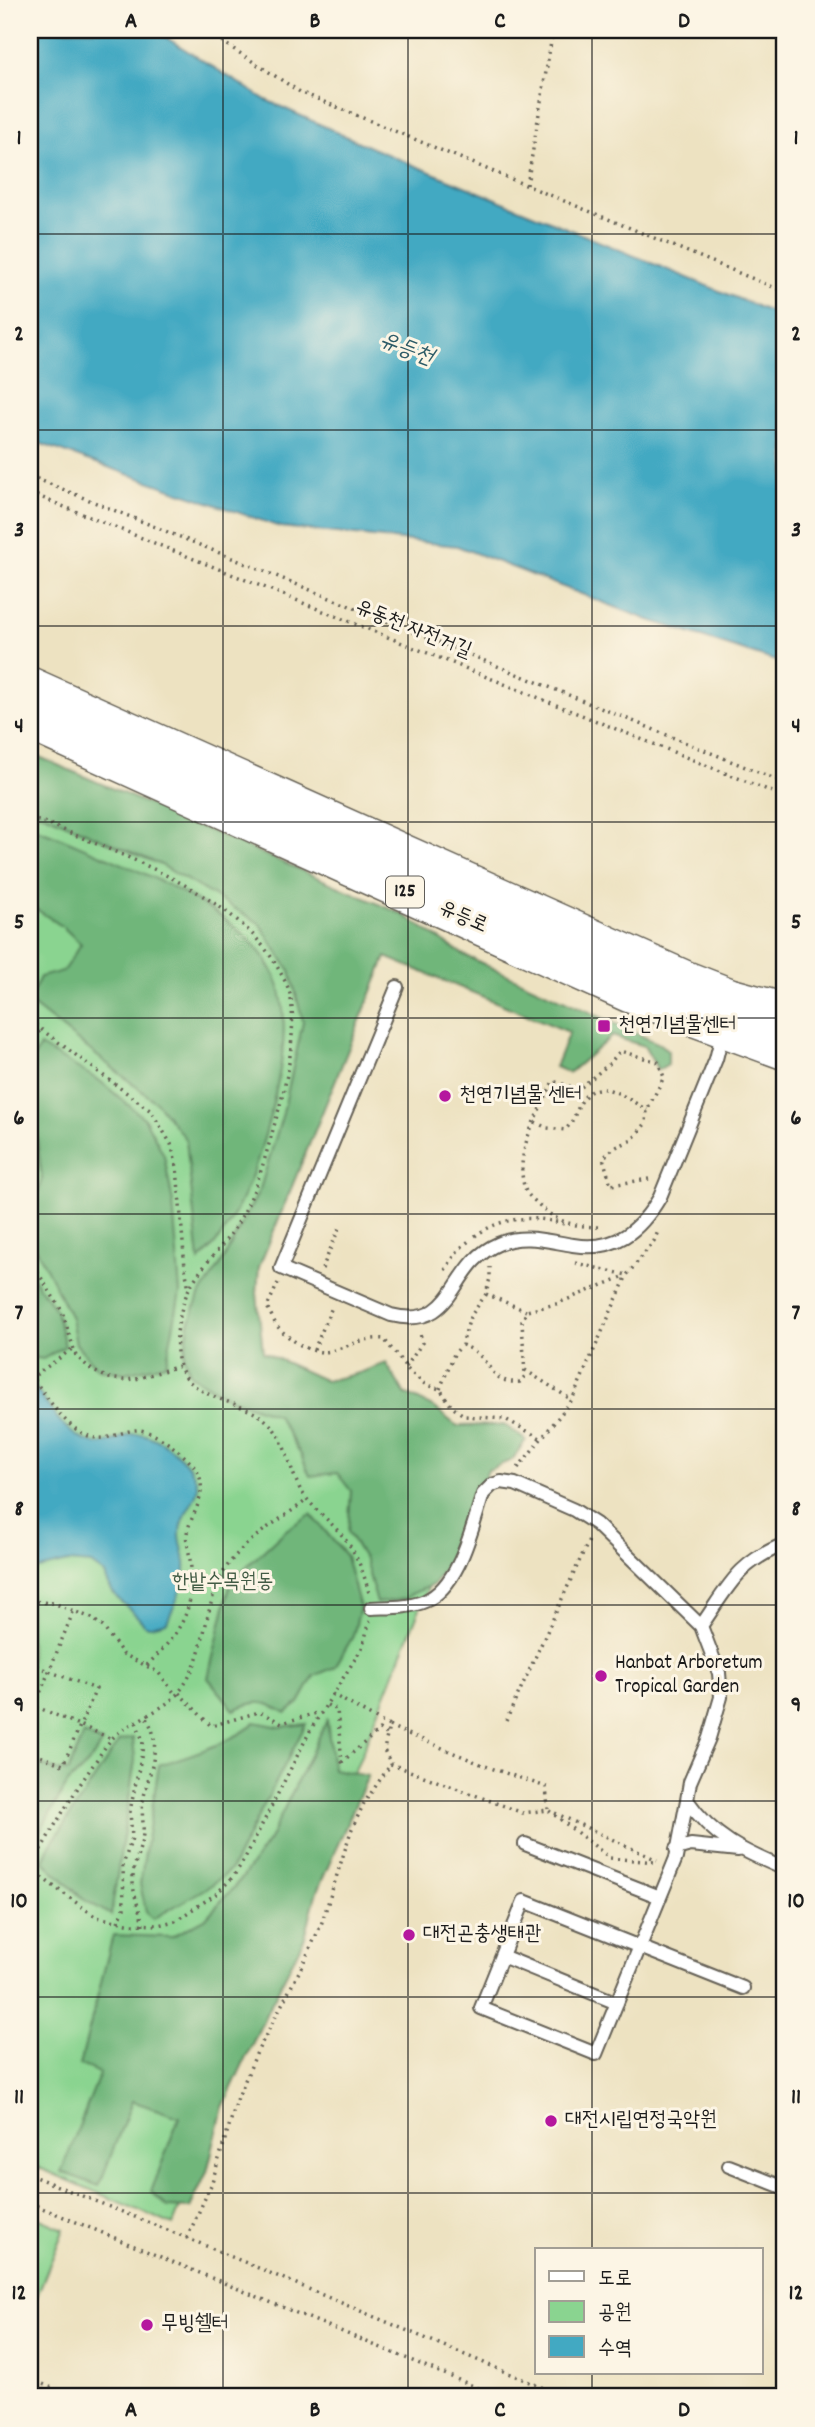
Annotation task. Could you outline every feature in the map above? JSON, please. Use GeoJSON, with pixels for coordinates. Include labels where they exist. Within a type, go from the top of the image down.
{"type":"FeatureCollection","features":[{"type":"Feature","properties":{"kind":"main road","name":"유등로"},"geometry":{"type":"LineString","coordinates":[[30,686],[684,979],[785,1051]]}},
{"type":"Feature","properties":{"kind":"main road","name":"유등로"},"geometry":{"type":"LineString","coordinates":[[30,722],[630,993],[730,1014],[785,1012]]}},
{"type":"Feature","properties":{"kind":"lane"},"geometry":{"type":"LineString","coordinates":[[397,987],[281,1268],[391,1315],[404,1318],[418,1318],[433,1313],[445,1303],[473,1260],[499,1243],[526,1238],[595,1247],[616,1242],[648,1218],[660,1197],[716,1059],[730,1014]]}},
{"type":"Feature","properties":{"kind":"lane"},"geometry":{"type":"LineString","coordinates":[[371,1608],[423,1602],[443,1588],[453,1576],[483,1494],[492,1485],[506,1483],[515,1484],[574,1510],[596,1524],[701,1626],[719,1673],[721,1697],[713,1728],[690,1782],[676,1857],[639,1947],[596,2054],[481,2008],[524,1901],[639,1947],[743,1988]]}},
{"type":"Feature","properties":{"kind":"lane"},"geometry":{"type":"LineString","coordinates":[[701,1626],[740,1570],[763,1553],[785,1544]]}},
{"type":"Feature","properties":{"kind":"lane"},"geometry":{"type":"LineString","coordinates":[[687,1800],[696,1813],[741,1851]]}},
{"type":"Feature","properties":{"kind":"lane"},"geometry":{"type":"LineString","coordinates":[[525,1844],[660,1897]]}},
{"type":"Feature","properties":{"kind":"lane"},"geometry":{"type":"LineString","coordinates":[[676,1849],[691,1845],[741,1851],[785,1869]]}},
{"type":"Feature","properties":{"kind":"lane"},"geometry":{"type":"LineString","coordinates":[[502,1956],[617,2003]]}},
{"type":"Feature","properties":{"kind":"lane"},"geometry":{"type":"LineString","coordinates":[[729,2166],[785,2188]]}},
{"type":"Feature","properties":{"kind":"path"},"geometry":{"type":"LineString","coordinates":[[204,30],[300,92],[785,292]]}},
{"type":"Feature","properties":{"kind":"path"},"geometry":{"type":"LineString","coordinates":[[527,185],[553,30]]}},
{"type":"Feature","properties":{"kind":"path"},"geometry":{"type":"LineString","coordinates":[[30,475],[785,783]]}},
{"type":"Feature","properties":{"kind":"path","name":"유동천 자전거길"},"geometry":{"type":"LineString","coordinates":[[30,493],[785,797]]}},
{"type":"Feature","properties":{"kind":"path"},"geometry":{"type":"LineString","coordinates":[[30,819],[47,823],[157,871],[207,898],[260,941],[272,956],[290,993],[290,1049],[286,1082],[261,1176],[234,1228],[189,1289],[176,1349],[179,1366],[189,1380],[218,1399],[255,1413],[267,1421],[278,1435],[307,1500],[340,1532],[352,1549],[365,1577],[371,1608],[371,1619],[362,1648],[322,1711],[233,1877],[216,1894],[175,1921],[143,1925],[96,1917],[30,1868],[58,1817],[113,1739],[177,1694],[199,1654],[209,1609],[222,1574],[231,1561],[249,1543],[307,1500]]}},
{"type":"Feature","properties":{"kind":"path"},"geometry":{"type":"LineString","coordinates":[[30,975],[33,967]]}},
{"type":"Feature","properties":{"kind":"path"},"geometry":{"type":"LineString","coordinates":[[30,1021],[151,1111],[162,1126],[171,1144],[177,1167],[189,1289]]}},
{"type":"Feature","properties":{"kind":"path"},"geometry":{"type":"LineString","coordinates":[[30,1044],[41,1029]]}},
{"type":"Feature","properties":{"kind":"path"},"geometry":{"type":"LineString","coordinates":[[579,1089],[620,1051],[658,1062],[664,1077],[647,1110],[646,1123],[632,1140],[614,1148],[603,1158],[611,1185],[650,1179],[647,1188]]}},
{"type":"Feature","properties":{"kind":"path"},"geometry":{"type":"LineString","coordinates":[[572,1226],[546,1211],[526,1191],[522,1169],[523,1152],[553,1081],[579,1089]]}},
{"type":"Feature","properties":{"kind":"path"},"geometry":{"type":"LineString","coordinates":[[536,1122],[547,1128],[565,1130],[575,1120],[582,1101],[593,1090],[610,1088],[647,1110]]}},
{"type":"Feature","properties":{"kind":"path"},"geometry":{"type":"LineString","coordinates":[[579,1089],[582,1101]]}},
{"type":"Feature","properties":{"kind":"path"},"geometry":{"type":"LineString","coordinates":[[30,1127],[33,1145],[30,1173]]}},
{"type":"Feature","properties":{"kind":"path"},"geometry":{"type":"LineString","coordinates":[[442,1276],[459,1249],[496,1224],[538,1217],[572,1226],[606,1228]]}},
{"type":"Feature","properties":{"kind":"path"},"geometry":{"type":"LineString","coordinates":[[334,1274],[322,1269],[340,1226]]}},
{"type":"Feature","properties":{"kind":"path"},"geometry":{"type":"LineString","coordinates":[[506,1483],[572,1400],[627,1275],[654,1241],[659,1229]]}},
{"type":"Feature","properties":{"kind":"path"},"geometry":{"type":"LineString","coordinates":[[30,1260],[62,1311],[76,1356],[93,1370],[116,1379],[136,1379],[179,1366]]}},
{"type":"Feature","properties":{"kind":"path"},"geometry":{"type":"LineString","coordinates":[[440,1390],[454,1354],[463,1345],[470,1317],[486,1294],[490,1263]]}},
{"type":"Feature","properties":{"kind":"path"},"geometry":{"type":"LineString","coordinates":[[486,1294],[527,1311],[556,1304],[627,1275]]}},
{"type":"Feature","properties":{"kind":"path"},"geometry":{"type":"LineString","coordinates":[[280,1279],[267,1307],[277,1326],[298,1344],[327,1352],[372,1338],[384,1339],[406,1367],[426,1385],[440,1390],[452,1406],[465,1416],[505,1419],[542,1439]]}},
{"type":"Feature","properties":{"kind":"path"},"geometry":{"type":"LineString","coordinates":[[314,1350],[334,1303]]}},
{"type":"Feature","properties":{"kind":"path"},"geometry":{"type":"LineString","coordinates":[[463,1345],[477,1353],[492,1373],[509,1383],[520,1382],[525,1370],[523,1321],[527,1311]]}},
{"type":"Feature","properties":{"kind":"path"},"geometry":{"type":"LineString","coordinates":[[406,1367],[422,1343],[420,1332]]}},
{"type":"Feature","properties":{"kind":"path"},"geometry":{"type":"LineString","coordinates":[[72,1349],[30,1377],[75,1429],[87,1436],[106,1438],[135,1430],[156,1435],[181,1454],[199,1475],[201,1494],[186,1536],[191,1558],[188,1612],[170,1643],[146,1666]]}},
{"type":"Feature","properties":{"kind":"path"},"geometry":{"type":"LineString","coordinates":[[525,1370],[572,1400]]}},
{"type":"Feature","properties":{"kind":"path"},"geometry":{"type":"LineString","coordinates":[[506,1721],[596,1524]]}},
{"type":"Feature","properties":{"kind":"path"},"geometry":{"type":"LineString","coordinates":[[30,1601],[53,1603],[92,1618],[103,1627],[123,1654],[158,1672],[211,1726],[259,1712],[282,1723],[322,1711]]}},
{"type":"Feature","properties":{"kind":"path"},"geometry":{"type":"LineString","coordinates":[[30,1718],[32,1705],[74,1611]]}},
{"type":"Feature","properties":{"kind":"path"},"geometry":{"type":"LineString","coordinates":[[30,1664],[96,1689],[63,1765],[30,1752]]}},
{"type":"Feature","properties":{"kind":"path"},"geometry":{"type":"LineString","coordinates":[[332,1694],[389,1726],[488,1767],[546,1787],[548,1810],[610,1858],[657,1860],[548,1810],[523,1813],[391,1764],[384,1750],[389,1726]]}},
{"type":"Feature","properties":{"kind":"path"},"geometry":{"type":"LineString","coordinates":[[326,1704],[337,1710],[342,1762],[379,1730],[386,1734]]}},
{"type":"Feature","properties":{"kind":"path"},"geometry":{"type":"LineString","coordinates":[[32,1705],[113,1739]]}},
{"type":"Feature","properties":{"kind":"path"},"geometry":{"type":"LineString","coordinates":[[143,1925],[133,1889],[135,1861],[143,1837],[143,1803],[154,1751],[154,1737],[145,1717]]}},
{"type":"Feature","properties":{"kind":"path"},"geometry":{"type":"LineString","coordinates":[[118,1922],[124,1909],[123,1865],[131,1838],[130,1811],[142,1753],[143,1741],[136,1722]]}},
{"type":"Feature","properties":{"kind":"path"},"geometry":{"type":"LineString","coordinates":[[187,2238],[211,2185],[238,2097],[257,2052],[311,1948],[351,1831],[364,1803],[391,1764]]}},
{"type":"Feature","properties":{"kind":"path"},"geometry":{"type":"LineString","coordinates":[[30,2175],[565,2397]]}},
{"type":"Feature","properties":{"kind":"path"},"geometry":{"type":"LineString","coordinates":[[30,2203],[499,2397]]}},
{"type":"Feature","properties":{"kind":"path"},"geometry":{"type":"LineString","coordinates":[[30,2379],[75,2397]]}},
{"type":"Feature","properties":{"kind":"green space"},"geometry":{"type":"Polygon","coordinates":[[[30,753],[402,914],[464,955],[662,1045],[668,1051],[668,1064],[658,1070],[644,1046],[612,1036],[569,1073],[555,1067],[569,1032],[386,957],[259,1267],[257,1293],[263,1352],[326,1381],[386,1363],[404,1393],[433,1407],[457,1426],[504,1425],[526,1440],[512,1460],[488,1470],[454,1554],[433,1585],[405,1599],[377,1603],[365,1560],[348,1532],[351,1491],[337,1473],[310,1476],[277,1415],[228,1398],[191,1375],[184,1358],[189,1324],[199,1296],[221,1264],[260,1189],[283,1113],[303,1022],[290,971],[259,923],[161,865],[44,814],[30,812],[30,753]]]}},
{"type":"Feature","properties":{"kind":"green space","name":"한밭수목원동"},"geometry":{"type":"Polygon","coordinates":[[[30,763],[394,919],[213,1370],[472,1478],[173,2225],[30,2164],[30,763]]]}},
{"type":"Feature","properties":{"kind":"green space"},"geometry":{"type":"Polygon","coordinates":[[[30,827],[128,866],[182,892],[234,926],[256,947],[272,970],[281,995],[284,1027],[279,1074],[269,1120],[243,1196],[224,1232],[199,1261],[186,1140],[157,1103],[30,1003],[40,977],[63,971],[81,944],[63,927],[36,909],[30,914],[30,827]]]}},
{"type":"Feature","properties":{"kind":"green space"},"geometry":{"type":"Polygon","coordinates":[[[40,1046],[100,1081],[145,1119],[164,1155],[173,1203],[180,1293],[166,1364],[125,1373],[98,1369],[76,1344],[71,1318],[30,1236],[30,1223],[42,1178],[35,1125],[30,1112],[30,1065],[40,1046]]]}},
{"type":"Feature","properties":{"kind":"green space"},"geometry":{"type":"Polygon","coordinates":[[[30,1273],[56,1311],[65,1346],[43,1359],[30,1357],[30,1273]]]}},
{"type":"Feature","properties":{"kind":"green space"},"geometry":{"type":"Polygon","coordinates":[[[311,1514],[346,1556],[360,1608],[353,1636],[335,1667],[314,1676],[299,1703],[286,1713],[260,1703],[248,1704],[234,1710],[208,1678],[231,1581],[286,1530],[311,1514]]]}},
{"type":"Feature","properties":{"kind":"green space"},"geometry":{"type":"Polygon","coordinates":[[[327,1720],[333,1769],[368,1776],[316,1894],[305,1937],[223,2107],[207,2172],[190,2208],[167,2207],[151,2192],[179,2117],[132,2101],[99,2186],[61,2172],[100,2073],[80,2065],[113,1935],[171,1937],[205,1919],[242,1878],[269,1840],[327,1720]]]}},
{"type":"Feature","properties":{"kind":"green space"},"geometry":{"type":"Polygon","coordinates":[[[255,1722],[280,1727],[306,1724],[231,1869],[213,1884],[153,1919],[146,1912],[140,1884],[159,1765],[224,1741],[248,1729],[255,1722]]]}},
{"type":"Feature","properties":{"kind":"green space"},"geometry":{"type":"Polygon","coordinates":[[[84,1734],[102,1743],[88,1764],[68,1783],[30,1848],[30,1762],[68,1771],[84,1734]]]}},
{"type":"Feature","properties":{"kind":"green space"},"geometry":{"type":"Polygon","coordinates":[[[133,1738],[135,1760],[111,1915],[83,1899],[43,1861],[48,1849],[119,1741],[133,1738]]]}},
{"type":"Feature","properties":{"kind":"green space"},"geometry":{"type":"Polygon","coordinates":[[[30,2215],[64,2229],[30,2313],[30,2215]]]}},
{"type":"Feature","properties":{"kind":"water","name":"유등천"},"geometry":{"type":"Polygon","coordinates":[[[30,30],[154,30],[266,100],[372,148],[785,318],[785,664],[646,619],[457,546],[280,527],[30,440],[30,30]]]}},
{"type":"Feature","properties":{"kind":"water"},"geometry":{"type":"Polygon","coordinates":[[[30,1382],[61,1422],[84,1440],[99,1444],[129,1435],[145,1435],[166,1445],[193,1472],[197,1491],[180,1530],[185,1561],[184,1577],[167,1622],[145,1626],[112,1592],[105,1574],[91,1564],[68,1562],[30,1571],[30,1382]]]}},
{"type":"Feature","properties":{"kind":"place","name":"천연기념물센터"},"geometry":{"type":"Point","coordinates":[604,1026]}},
{"type":"Feature","properties":{"kind":"place","name":"천연기념물 센터"},"geometry":{"type":"Point","coordinates":[445,1096]}},
{"type":"Feature","properties":{"kind":"place","name":"Hanbat Arboretum Tropical Garden"},"geometry":{"type":"Point","coordinates":[601,1676]}},
{"type":"Feature","properties":{"kind":"place","name":"대전곤충생태관"},"geometry":{"type":"Point","coordinates":[409,1935]}},
{"type":"Feature","properties":{"kind":"place","name":"대전시립연정국악원"},"geometry":{"type":"Point","coordinates":[551,2121]}},
{"type":"Feature","properties":{"kind":"place","name":"무빙쉘터"},"geometry":{"type":"Point","coordinates":[147,2325]}}]}
